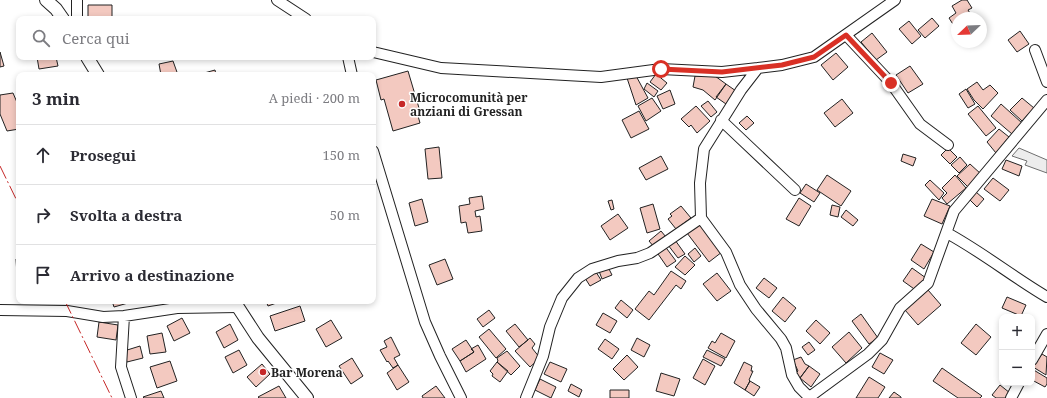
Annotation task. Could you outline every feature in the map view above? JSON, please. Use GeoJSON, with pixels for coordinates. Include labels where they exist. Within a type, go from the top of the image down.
{"type":"FeatureCollection","features":[{"type":"Feature","properties":{"kind":"main road"},"geometry":{"type":"LineString","coordinates":[[46,0],[61,16]]}},
{"type":"Feature","properties":{"kind":"main road"},"geometry":{"type":"LineString","coordinates":[[89,60],[96,72]]}},
{"type":"Feature","properties":{"kind":"main road"},"geometry":{"type":"LineString","coordinates":[[236,304],[258,338],[307,398]]}},
{"type":"Feature","properties":{"kind":"street"},"geometry":{"type":"LineString","coordinates":[[77,0],[77,16]]}},
{"type":"Feature","properties":{"kind":"street"},"geometry":{"type":"LineString","coordinates":[[277,0],[301,16]]}},
{"type":"Feature","properties":{"kind":"street"},"geometry":{"type":"LineString","coordinates":[[376,53],[441,68],[601,77],[661,69],[722,72],[782,65],[814,57],[895,0]]}},
{"type":"Feature","properties":{"kind":"street"},"geometry":{"type":"LineString","coordinates":[[846,35],[891,83],[920,124],[948,145]]}},
{"type":"Feature","properties":{"kind":"street"},"geometry":{"type":"LineString","coordinates":[[1035,50],[1047,82]]}},
{"type":"Feature","properties":{"kind":"street"},"geometry":{"type":"LineString","coordinates":[[349,60],[351,72]]}},
{"type":"Feature","properties":{"kind":"street"},"geometry":{"type":"LineString","coordinates":[[758,68],[741,90],[704,149],[700,183],[701,218],[726,252],[740,285],[756,309],[781,339],[786,348],[792,375],[808,398],[868,354],[882,340],[900,308],[928,283],[954,211],[1047,100]]}},
{"type":"Feature","properties":{"kind":"street"},"geometry":{"type":"LineString","coordinates":[[721,120],[795,190]]}},
{"type":"Feature","properties":{"kind":"street"},"geometry":{"type":"LineString","coordinates":[[376,162],[425,322],[461,398]]}},
{"type":"Feature","properties":{"kind":"street"},"geometry":{"type":"LineString","coordinates":[[526,398],[543,356],[550,327],[562,298],[578,278],[592,269],[618,261],[637,258],[650,253],[701,218]]}},
{"type":"Feature","properties":{"kind":"street"},"geometry":{"type":"LineString","coordinates":[[947,233],[968,245],[1019,281],[1047,297]]}},
{"type":"Feature","properties":{"kind":"street"},"geometry":{"type":"LineString","coordinates":[[0,310],[67,311],[103,317],[124,316],[177,308],[236,304]]}},
{"type":"Feature","properties":{"kind":"street"},"geometry":{"type":"LineString","coordinates":[[124,316],[121,367],[131,398]]}},
{"type":"Feature","properties":{"kind":"street"},"geometry":{"type":"LineString","coordinates":[[1035,355],[1047,334]]}},
{"type":"Feature","properties":{"kind":"street"},"geometry":{"type":"LineString","coordinates":[[1011,398],[1017,386]]}},
{"type":"Feature","properties":{"kind":"shaded area"},"geometry":{"type":"Polygon","coordinates":[[[1019,148],[1047,160],[1047,173],[1025,165],[1027,161],[1012,156],[1019,148]]]}},
{"type":"Feature","properties":{"kind":"building"},"geometry":{"type":"Polygon","coordinates":[[[962,0],[967,0],[972,8],[968,10],[969,12],[955,12],[952,6],[962,0]]]}},
{"type":"Feature","properties":{"kind":"building"},"geometry":{"type":"Polygon","coordinates":[[[88,5],[112,5],[112,16],[88,16],[88,5]]]}},
{"type":"Feature","properties":{"kind":"building"},"geometry":{"type":"Polygon","coordinates":[[[932,18],[939,26],[925,38],[918,30],[932,18]]]}},
{"type":"Feature","properties":{"kind":"building"},"geometry":{"type":"Polygon","coordinates":[[[909,21],[921,36],[912,44],[899,29],[909,21]]]}},
{"type":"Feature","properties":{"kind":"building"},"geometry":{"type":"Polygon","coordinates":[[[1020,31],[1029,44],[1017,52],[1008,40],[1020,31]]]}},
{"type":"Feature","properties":{"kind":"building"},"geometry":{"type":"Polygon","coordinates":[[[872,33],[887,52],[876,60],[861,42],[872,33]]]}},
{"type":"Feature","properties":{"kind":"building"},"geometry":{"type":"Polygon","coordinates":[[[0,52],[4,66],[0,67],[0,52]]]}},
{"type":"Feature","properties":{"kind":"building"},"geometry":{"type":"Polygon","coordinates":[[[836,53],[848,67],[833,80],[821,65],[836,53]]]}},
{"type":"Feature","properties":{"kind":"building"},"geometry":{"type":"Polygon","coordinates":[[[38,60],[57,60],[58,66],[39,69],[38,60]]]}},
{"type":"Feature","properties":{"kind":"building"},"geometry":{"type":"Polygon","coordinates":[[[173,61],[177,72],[160,72],[159,64],[173,61]]]}},
{"type":"Feature","properties":{"kind":"building"},"geometry":{"type":"Polygon","coordinates":[[[910,66],[923,84],[908,93],[896,75],[910,66]]]}},
{"type":"Feature","properties":{"kind":"building","name":"Microcomunità per anziani di Gressan"},"geometry":{"type":"Polygon","coordinates":[[[408,71],[419,108],[416,109],[420,123],[393,131],[384,99],[381,100],[376,80],[408,71]]]}},
{"type":"Feature","properties":{"kind":"building"},"geometry":{"type":"Polygon","coordinates":[[[635,74],[648,98],[636,105],[627,78],[635,74]]]}},
{"type":"Feature","properties":{"kind":"building"},"geometry":{"type":"Polygon","coordinates":[[[656,74],[667,83],[661,90],[650,82],[656,74]]]}},
{"type":"Feature","properties":{"kind":"building"},"geometry":{"type":"Polygon","coordinates":[[[695,76],[715,76],[726,84],[715,100],[703,90],[693,87],[695,76]]]}},
{"type":"Feature","properties":{"kind":"building"},"geometry":{"type":"Polygon","coordinates":[[[977,82],[983,90],[990,85],[998,93],[983,109],[974,100],[967,89],[977,82]]]}},
{"type":"Feature","properties":{"kind":"building"},"geometry":{"type":"Polygon","coordinates":[[[647,83],[658,91],[654,97],[644,89],[647,83]]]}},
{"type":"Feature","properties":{"kind":"building"},"geometry":{"type":"Polygon","coordinates":[[[726,84],[736,91],[726,104],[716,97],[726,84]]]}},
{"type":"Feature","properties":{"kind":"building"},"geometry":{"type":"Polygon","coordinates":[[[966,89],[975,104],[968,108],[959,94],[966,89]]]}},
{"type":"Feature","properties":{"kind":"building"},"geometry":{"type":"Polygon","coordinates":[[[670,90],[675,104],[663,109],[657,96],[670,90]]]}},
{"type":"Feature","properties":{"kind":"building"},"geometry":{"type":"Polygon","coordinates":[[[13,93],[16,100],[16,130],[7,131],[0,114],[0,95],[13,93]]]}},
{"type":"Feature","properties":{"kind":"building"},"geometry":{"type":"Polygon","coordinates":[[[652,98],[661,111],[646,121],[638,106],[652,98]]]}},
{"type":"Feature","properties":{"kind":"building"},"geometry":{"type":"Polygon","coordinates":[[[1022,98],[1034,108],[1022,121],[1010,110],[1022,98]]]}},
{"type":"Feature","properties":{"kind":"building"},"geometry":{"type":"Polygon","coordinates":[[[842,99],[853,113],[835,127],[824,113],[842,99]]]}},
{"type":"Feature","properties":{"kind":"building"},"geometry":{"type":"Polygon","coordinates":[[[708,101],[717,112],[711,117],[701,106],[708,101]]]}},
{"type":"Feature","properties":{"kind":"building"},"geometry":{"type":"Polygon","coordinates":[[[1001,104],[1022,123],[1012,134],[991,116],[1001,104]]]}},
{"type":"Feature","properties":{"kind":"building"},"geometry":{"type":"Polygon","coordinates":[[[696,106],[710,121],[697,133],[691,125],[689,127],[681,119],[696,106]]]}},
{"type":"Feature","properties":{"kind":"building"},"geometry":{"type":"Polygon","coordinates":[[[978,106],[996,128],[986,136],[968,114],[978,106]]]}},
{"type":"Feature","properties":{"kind":"building"},"geometry":{"type":"Polygon","coordinates":[[[639,111],[649,129],[631,138],[622,120],[639,111]]]}},
{"type":"Feature","properties":{"kind":"building"},"geometry":{"type":"Polygon","coordinates":[[[747,116],[754,123],[746,130],[739,123],[747,116]]]}},
{"type":"Feature","properties":{"kind":"building"},"geometry":{"type":"Polygon","coordinates":[[[999,129],[1009,137],[996,153],[987,142],[999,129]]]}},
{"type":"Feature","properties":{"kind":"building"},"geometry":{"type":"Polygon","coordinates":[[[439,147],[442,178],[428,179],[425,149],[439,147]]]}},
{"type":"Feature","properties":{"kind":"building"},"geometry":{"type":"Polygon","coordinates":[[[948,148],[957,157],[950,164],[941,155],[948,148]]]}},
{"type":"Feature","properties":{"kind":"building"},"geometry":{"type":"Polygon","coordinates":[[[903,154],[916,158],[913,166],[901,161],[903,154]]]}},
{"type":"Feature","properties":{"kind":"building"},"geometry":{"type":"Polygon","coordinates":[[[661,156],[668,169],[646,180],[639,168],[661,156]]]}},
{"type":"Feature","properties":{"kind":"building"},"geometry":{"type":"Polygon","coordinates":[[[960,157],[967,165],[959,173],[951,165],[960,157]]]}},
{"type":"Feature","properties":{"kind":"building"},"geometry":{"type":"Polygon","coordinates":[[[1006,160],[1022,166],[1019,176],[1002,169],[1006,160]]]}},
{"type":"Feature","properties":{"kind":"building"},"geometry":{"type":"Polygon","coordinates":[[[970,164],[981,174],[968,187],[957,176],[970,164]]]}},
{"type":"Feature","properties":{"kind":"building"},"geometry":{"type":"Polygon","coordinates":[[[827,175],[851,191],[841,206],[817,190],[827,175]]]}},
{"type":"Feature","properties":{"kind":"building"},"geometry":{"type":"Polygon","coordinates":[[[955,175],[966,188],[947,204],[942,198],[947,193],[942,188],[955,175]]]}},
{"type":"Feature","properties":{"kind":"building"},"geometry":{"type":"Polygon","coordinates":[[[993,178],[1009,190],[1000,201],[984,189],[993,178]]]}},
{"type":"Feature","properties":{"kind":"building"},"geometry":{"type":"Polygon","coordinates":[[[930,180],[944,193],[939,200],[925,185],[930,180]]]}},
{"type":"Feature","properties":{"kind":"building"},"geometry":{"type":"Polygon","coordinates":[[[806,184],[820,193],[814,202],[800,193],[806,184]]]}},
{"type":"Feature","properties":{"kind":"building"},"geometry":{"type":"Polygon","coordinates":[[[976,192],[984,199],[977,207],[969,199],[976,192]]]}},
{"type":"Feature","properties":{"kind":"building"},"geometry":{"type":"Polygon","coordinates":[[[482,196],[484,209],[475,211],[476,217],[480,216],[482,231],[468,233],[466,222],[461,223],[459,206],[470,204],[469,198],[482,196]]]}},
{"type":"Feature","properties":{"kind":"building"},"geometry":{"type":"Polygon","coordinates":[[[799,198],[811,206],[799,226],[786,219],[799,198]]]}},
{"type":"Feature","properties":{"kind":"building"},"geometry":{"type":"Polygon","coordinates":[[[422,199],[428,222],[415,226],[409,203],[422,199]]]}},
{"type":"Feature","properties":{"kind":"building"},"geometry":{"type":"Polygon","coordinates":[[[932,199],[950,206],[942,224],[924,216],[932,199]]]}},
{"type":"Feature","properties":{"kind":"building"},"geometry":{"type":"Polygon","coordinates":[[[612,200],[614,209],[611,210],[608,201],[612,200]]]}},
{"type":"Feature","properties":{"kind":"building"},"geometry":{"type":"Polygon","coordinates":[[[653,204],[660,229],[647,233],[640,208],[653,204]]]}},
{"type":"Feature","properties":{"kind":"building"},"geometry":{"type":"Polygon","coordinates":[[[832,205],[840,207],[838,217],[830,215],[832,205]]]}},
{"type":"Feature","properties":{"kind":"building"},"geometry":{"type":"Polygon","coordinates":[[[681,206],[691,218],[676,229],[668,219],[672,216],[670,214],[681,206]]]}},
{"type":"Feature","properties":{"kind":"building"},"geometry":{"type":"Polygon","coordinates":[[[846,210],[858,220],[853,226],[841,217],[846,210]]]}},
{"type":"Feature","properties":{"kind":"building"},"geometry":{"type":"Polygon","coordinates":[[[618,214],[628,228],[610,240],[601,226],[618,214]]]}},
{"type":"Feature","properties":{"kind":"building"},"geometry":{"type":"Polygon","coordinates":[[[699,223],[722,252],[709,262],[687,233],[699,223]]]}},
{"type":"Feature","properties":{"kind":"building"},"geometry":{"type":"Polygon","coordinates":[[[661,231],[666,237],[654,247],[649,241],[661,231]]]}},
{"type":"Feature","properties":{"kind":"building"},"geometry":{"type":"Polygon","coordinates":[[[675,240],[685,254],[678,258],[668,245],[675,240]]]}},
{"type":"Feature","properties":{"kind":"building"},"geometry":{"type":"Polygon","coordinates":[[[921,244],[934,252],[924,269],[911,260],[921,244]]]}},
{"type":"Feature","properties":{"kind":"building"},"geometry":{"type":"Polygon","coordinates":[[[664,245],[676,261],[667,267],[656,251],[664,245]]]}},
{"type":"Feature","properties":{"kind":"building"},"geometry":{"type":"Polygon","coordinates":[[[695,248],[701,256],[694,262],[688,254],[695,248]]]}},
{"type":"Feature","properties":{"kind":"building"},"geometry":{"type":"Polygon","coordinates":[[[685,256],[695,265],[685,275],[675,267],[685,256]]]}},
{"type":"Feature","properties":{"kind":"building"},"geometry":{"type":"Polygon","coordinates":[[[445,259],[453,279],[437,285],[429,265],[445,259]]]}},
{"type":"Feature","properties":{"kind":"building"},"geometry":{"type":"Polygon","coordinates":[[[608,267],[612,275],[602,279],[599,271],[608,267]]]}},
{"type":"Feature","properties":{"kind":"building"},"geometry":{"type":"Polygon","coordinates":[[[912,268],[926,278],[917,291],[903,281],[912,268]]]}},
{"type":"Feature","properties":{"kind":"building"},"geometry":{"type":"Polygon","coordinates":[[[671,271],[686,281],[681,289],[676,285],[649,320],[635,309],[649,291],[654,295],[671,271]]]}},
{"type":"Feature","properties":{"kind":"building"},"geometry":{"type":"Polygon","coordinates":[[[596,272],[601,280],[590,286],[585,278],[596,272]]]}},
{"type":"Feature","properties":{"kind":"building"},"geometry":{"type":"Polygon","coordinates":[[[717,273],[731,291],[717,301],[703,284],[717,273]]]}},
{"type":"Feature","properties":{"kind":"building"},"geometry":{"type":"Polygon","coordinates":[[[764,278],[777,288],[769,298],[756,288],[764,278]]]}},
{"type":"Feature","properties":{"kind":"building"},"geometry":{"type":"Polygon","coordinates":[[[928,290],[941,305],[918,325],[905,310],[928,290]]]}},
{"type":"Feature","properties":{"kind":"building"},"geometry":{"type":"Polygon","coordinates":[[[783,297],[796,308],[785,322],[772,311],[783,297]]]}},
{"type":"Feature","properties":{"kind":"building"},"geometry":{"type":"Polygon","coordinates":[[[1007,297],[1026,305],[1022,314],[1016,314],[1002,308],[1007,297]]]}},
{"type":"Feature","properties":{"kind":"building"},"geometry":{"type":"Polygon","coordinates":[[[621,300],[633,310],[627,318],[615,308],[621,300]]]}},
{"type":"Feature","properties":{"kind":"building"},"geometry":{"type":"Polygon","coordinates":[[[113,304],[124,304],[114,307],[113,304]]]}},
{"type":"Feature","properties":{"kind":"building"},"geometry":{"type":"Polygon","coordinates":[[[300,306],[305,321],[275,331],[270,316],[300,306]]]}},
{"type":"Feature","properties":{"kind":"building"},"geometry":{"type":"Polygon","coordinates":[[[489,310],[495,318],[483,327],[477,319],[489,310]]]}},
{"type":"Feature","properties":{"kind":"building"},"geometry":{"type":"Polygon","coordinates":[[[603,313],[617,321],[610,333],[596,325],[603,313]]]}},
{"type":"Feature","properties":{"kind":"building"},"geometry":{"type":"Polygon","coordinates":[[[861,314],[878,338],[869,344],[852,321],[861,314]]]}},
{"type":"Feature","properties":{"kind":"building"},"geometry":{"type":"Polygon","coordinates":[[[182,318],[190,333],[174,341],[167,326],[182,318]]]}},
{"type":"Feature","properties":{"kind":"building"},"geometry":{"type":"Polygon","coordinates":[[[331,320],[342,338],[326,347],[316,329],[331,320]]]}},
{"type":"Feature","properties":{"kind":"building"},"geometry":{"type":"Polygon","coordinates":[[[816,320],[830,333],[820,344],[806,331],[816,320]]]}},
{"type":"Feature","properties":{"kind":"building"},"geometry":{"type":"Polygon","coordinates":[[[99,322],[118,325],[116,340],[97,337],[99,322]]]}},
{"type":"Feature","properties":{"kind":"building"},"geometry":{"type":"Polygon","coordinates":[[[230,324],[238,340],[224,348],[216,332],[230,324]]]}},
{"type":"Feature","properties":{"kind":"building"},"geometry":{"type":"Polygon","coordinates":[[[515,324],[528,340],[519,347],[506,331],[515,324]]]}},
{"type":"Feature","properties":{"kind":"building"},"geometry":{"type":"Polygon","coordinates":[[[976,324],[991,337],[976,355],[961,343],[976,324]]]}},
{"type":"Feature","properties":{"kind":"building"},"geometry":{"type":"Polygon","coordinates":[[[489,329],[506,349],[496,358],[479,337],[489,329]]]}},
{"type":"Feature","properties":{"kind":"building"},"geometry":{"type":"Polygon","coordinates":[[[849,332],[862,348],[846,363],[832,347],[849,332]]]}},
{"type":"Feature","properties":{"kind":"building"},"geometry":{"type":"Polygon","coordinates":[[[162,333],[166,352],[150,354],[147,336],[162,333]]]}},
{"type":"Feature","properties":{"kind":"building"},"geometry":{"type":"Polygon","coordinates":[[[721,333],[735,341],[726,358],[708,348],[712,341],[715,343],[721,333]]]}},
{"type":"Feature","properties":{"kind":"building"},"geometry":{"type":"Polygon","coordinates":[[[391,337],[400,355],[394,358],[398,365],[393,368],[388,361],[387,362],[380,350],[387,347],[384,341],[391,337]]]}},
{"type":"Feature","properties":{"kind":"building"},"geometry":{"type":"Polygon","coordinates":[[[530,338],[535,344],[532,348],[540,358],[530,367],[515,351],[530,338]]]}},
{"type":"Feature","properties":{"kind":"building"},"geometry":{"type":"Polygon","coordinates":[[[637,338],[650,345],[644,357],[631,350],[637,338]]]}},
{"type":"Feature","properties":{"kind":"building"},"geometry":{"type":"Polygon","coordinates":[[[605,339],[619,349],[612,359],[598,349],[605,339]]]}},
{"type":"Feature","properties":{"kind":"building"},"geometry":{"type":"Polygon","coordinates":[[[466,340],[474,352],[460,361],[452,349],[466,340]]]}},
{"type":"Feature","properties":{"kind":"building"},"geometry":{"type":"Polygon","coordinates":[[[809,342],[815,350],[808,355],[802,347],[809,342]]]}},
{"type":"Feature","properties":{"kind":"building"},"geometry":{"type":"Polygon","coordinates":[[[478,345],[486,359],[466,372],[460,361],[474,352],[471,349],[478,345]]]}},
{"type":"Feature","properties":{"kind":"building"},"geometry":{"type":"Polygon","coordinates":[[[140,346],[143,358],[127,362],[124,351],[140,346]]]}},
{"type":"Feature","properties":{"kind":"building"},"geometry":{"type":"Polygon","coordinates":[[[239,350],[247,365],[233,373],[225,357],[239,350]]]}},
{"type":"Feature","properties":{"kind":"building"},"geometry":{"type":"Polygon","coordinates":[[[707,350],[725,359],[721,366],[703,357],[707,350]]]}},
{"type":"Feature","properties":{"kind":"building"},"geometry":{"type":"Polygon","coordinates":[[[507,351],[520,366],[511,375],[497,362],[497,358],[507,351]]]}},
{"type":"Feature","properties":{"kind":"building"},"geometry":{"type":"Polygon","coordinates":[[[880,353],[893,360],[884,374],[872,367],[880,353]]]}},
{"type":"Feature","properties":{"kind":"building"},"geometry":{"type":"Polygon","coordinates":[[[1042,354],[1047,357],[1046,375],[1035,368],[1035,364],[1042,354]]]}},
{"type":"Feature","properties":{"kind":"building"},"geometry":{"type":"Polygon","coordinates":[[[627,355],[638,367],[624,380],[613,369],[627,355]]]}},
{"type":"Feature","properties":{"kind":"building"},"geometry":{"type":"Polygon","coordinates":[[[801,357],[805,364],[809,366],[800,378],[795,374],[798,371],[793,360],[801,357]]]}},
{"type":"Feature","properties":{"kind":"building"},"geometry":{"type":"Polygon","coordinates":[[[352,358],[363,376],[351,384],[339,366],[352,358]]]}},
{"type":"Feature","properties":{"kind":"building"},"geometry":{"type":"Polygon","coordinates":[[[703,359],[715,366],[705,385],[693,378],[703,359]]]}},
{"type":"Feature","properties":{"kind":"building"},"geometry":{"type":"Polygon","coordinates":[[[170,361],[177,381],[157,388],[150,367],[170,361]]]}},
{"type":"Feature","properties":{"kind":"building"},"geometry":{"type":"Polygon","coordinates":[[[497,362],[508,371],[500,382],[492,376],[493,374],[490,371],[497,362]]]}},
{"type":"Feature","properties":{"kind":"building"},"geometry":{"type":"Polygon","coordinates":[[[550,362],[567,369],[561,382],[544,374],[550,362]]]}},
{"type":"Feature","properties":{"kind":"building"},"geometry":{"type":"Polygon","coordinates":[[[744,362],[752,366],[751,371],[753,371],[745,390],[734,383],[744,362]]]}},
{"type":"Feature","properties":{"kind":"building"},"geometry":{"type":"Polygon","coordinates":[[[262,364],[270,374],[256,387],[247,377],[262,364]]]}},
{"type":"Feature","properties":{"kind":"building"},"geometry":{"type":"Polygon","coordinates":[[[398,365],[409,382],[397,390],[387,373],[398,365]]]}},
{"type":"Feature","properties":{"kind":"building"},"geometry":{"type":"Polygon","coordinates":[[[809,366],[820,374],[811,387],[800,378],[809,366]]]}},
{"type":"Feature","properties":{"kind":"building"},"geometry":{"type":"Polygon","coordinates":[[[942,368],[982,396],[980,398],[958,398],[933,381],[942,368]]]}},
{"type":"Feature","properties":{"kind":"building"},"geometry":{"type":"Polygon","coordinates":[[[1035,371],[1047,378],[1047,384],[1045,387],[1035,382],[1035,371]]]}},
{"type":"Feature","properties":{"kind":"building"},"geometry":{"type":"Polygon","coordinates":[[[661,373],[680,379],[674,396],[656,391],[661,373]]]}},
{"type":"Feature","properties":{"kind":"building"},"geometry":{"type":"Polygon","coordinates":[[[869,377],[885,387],[878,398],[856,398],[869,377]]]}},
{"type":"Feature","properties":{"kind":"building"},"geometry":{"type":"Polygon","coordinates":[[[540,379],[556,387],[551,398],[535,390],[540,379]]]}},
{"type":"Feature","properties":{"kind":"building"},"geometry":{"type":"Polygon","coordinates":[[[750,381],[760,387],[754,396],[745,390],[750,381]]]}},
{"type":"Feature","properties":{"kind":"building"},"geometry":{"type":"Polygon","coordinates":[[[571,384],[582,390],[579,397],[568,391],[571,384]]]}},
{"type":"Feature","properties":{"kind":"building"},"geometry":{"type":"Polygon","coordinates":[[[279,386],[286,398],[258,397],[279,386]]]}},
{"type":"Feature","properties":{"kind":"building"},"geometry":{"type":"Polygon","coordinates":[[[436,386],[445,398],[423,398],[422,396],[436,386]]]}},
{"type":"Feature","properties":{"kind":"building"},"geometry":{"type":"Polygon","coordinates":[[[999,386],[1010,393],[1007,398],[996,398],[992,395],[999,386]]]}},
{"type":"Feature","properties":{"kind":"building"},"geometry":{"type":"Polygon","coordinates":[[[610,390],[629,390],[629,398],[610,398],[610,390]]]}},
{"type":"Feature","properties":{"kind":"building"},"geometry":{"type":"Polygon","coordinates":[[[161,391],[164,398],[143,397],[161,391]]]}},
{"type":"Feature","properties":{"kind":"building"},"geometry":{"type":"Polygon","coordinates":[[[894,392],[901,397],[901,398],[889,398],[894,392]]]}},
{"type":"Feature","properties":{"kind":"power"},"geometry":{"type":"LineString","coordinates":[[0,166],[16,199]]}},
{"type":"Feature","properties":{"kind":"power"},"geometry":{"type":"LineString","coordinates":[[66,304],[112,398]]}},
{"type":"Feature","properties":{"kind":"place","name":"Microcomunità per anziani di Gressan"},"geometry":{"type":"Point","coordinates":[402,104]}},
{"type":"Feature","properties":{"kind":"place","name":"Bar Morena"},"geometry":{"type":"Point","coordinates":[263,372]}},
{"type":"Feature","properties":{"kind":"route"},"geometry":{"type":"LineString","coordinates":[[661,69],[722,72],[782,65],[814,57],[846,35],[891,83]]}}]}
